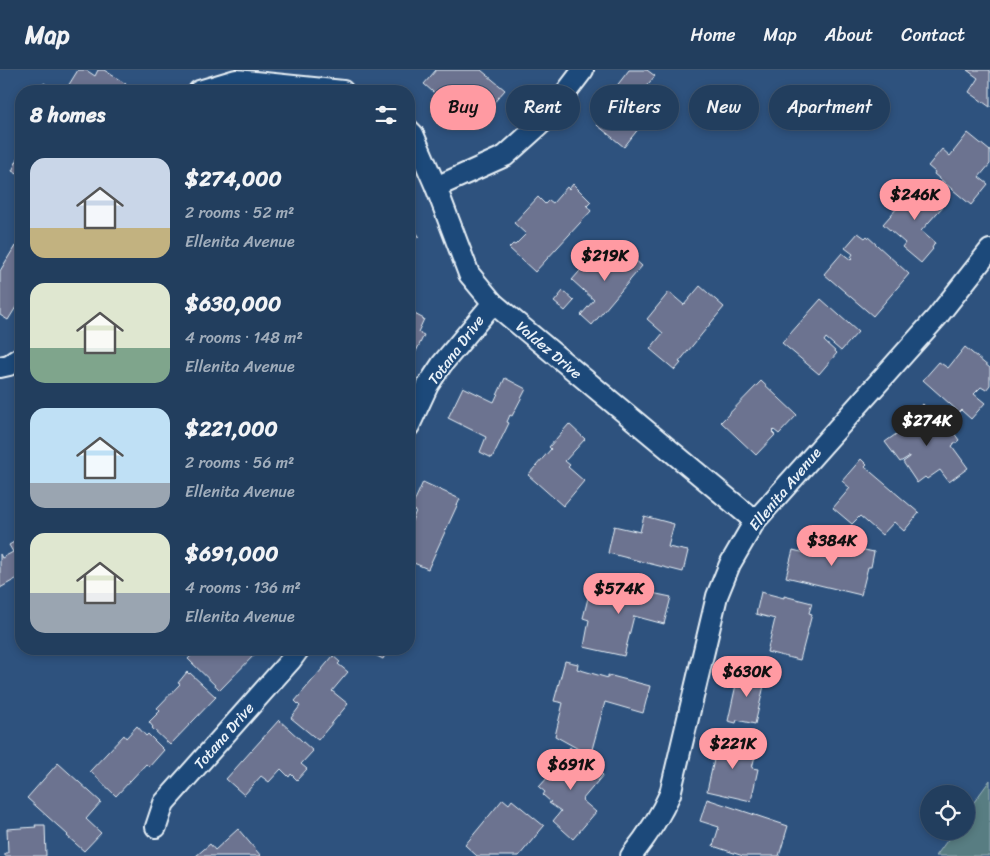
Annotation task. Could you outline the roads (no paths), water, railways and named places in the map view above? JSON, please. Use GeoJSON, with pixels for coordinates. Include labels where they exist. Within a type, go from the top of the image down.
{"type":"FeatureCollection","features":[{"type":"Feature","properties":{"kind":"street"},"geometry":{"type":"LineString","coordinates":[[436,187],[506,156],[545,120],[583,70]]}},
{"type":"Feature","properties":{"kind":"street"},"geometry":{"type":"LineString","coordinates":[[219,85],[236,80],[285,85]]}},
{"type":"Feature","properties":{"kind":"street","name":"Valdez Drive"},"geometry":{"type":"LineString","coordinates":[[415,139],[436,187],[469,274],[493,302],[755,521]]}},
{"type":"Feature","properties":{"kind":"street","name":"Ellenita Avenue"},"geometry":{"type":"LineString","coordinates":[[631,856],[660,817],[670,794],[717,596],[730,564],[755,521],[937,317],[990,250]]}},
{"type":"Feature","properties":{"kind":"street","name":"Totana Drive"},"geometry":{"type":"LineString","coordinates":[[415,413],[428,385],[442,364],[493,302]]}},
{"type":"Feature","properties":{"kind":"street"},"geometry":{"type":"LineString","coordinates":[[0,367],[9,365],[15,360]]}},
{"type":"Feature","properties":{"kind":"street","name":"Totana Drive"},"geometry":{"type":"LineString","coordinates":[[156,827],[164,804],[294,655]]}}]}
